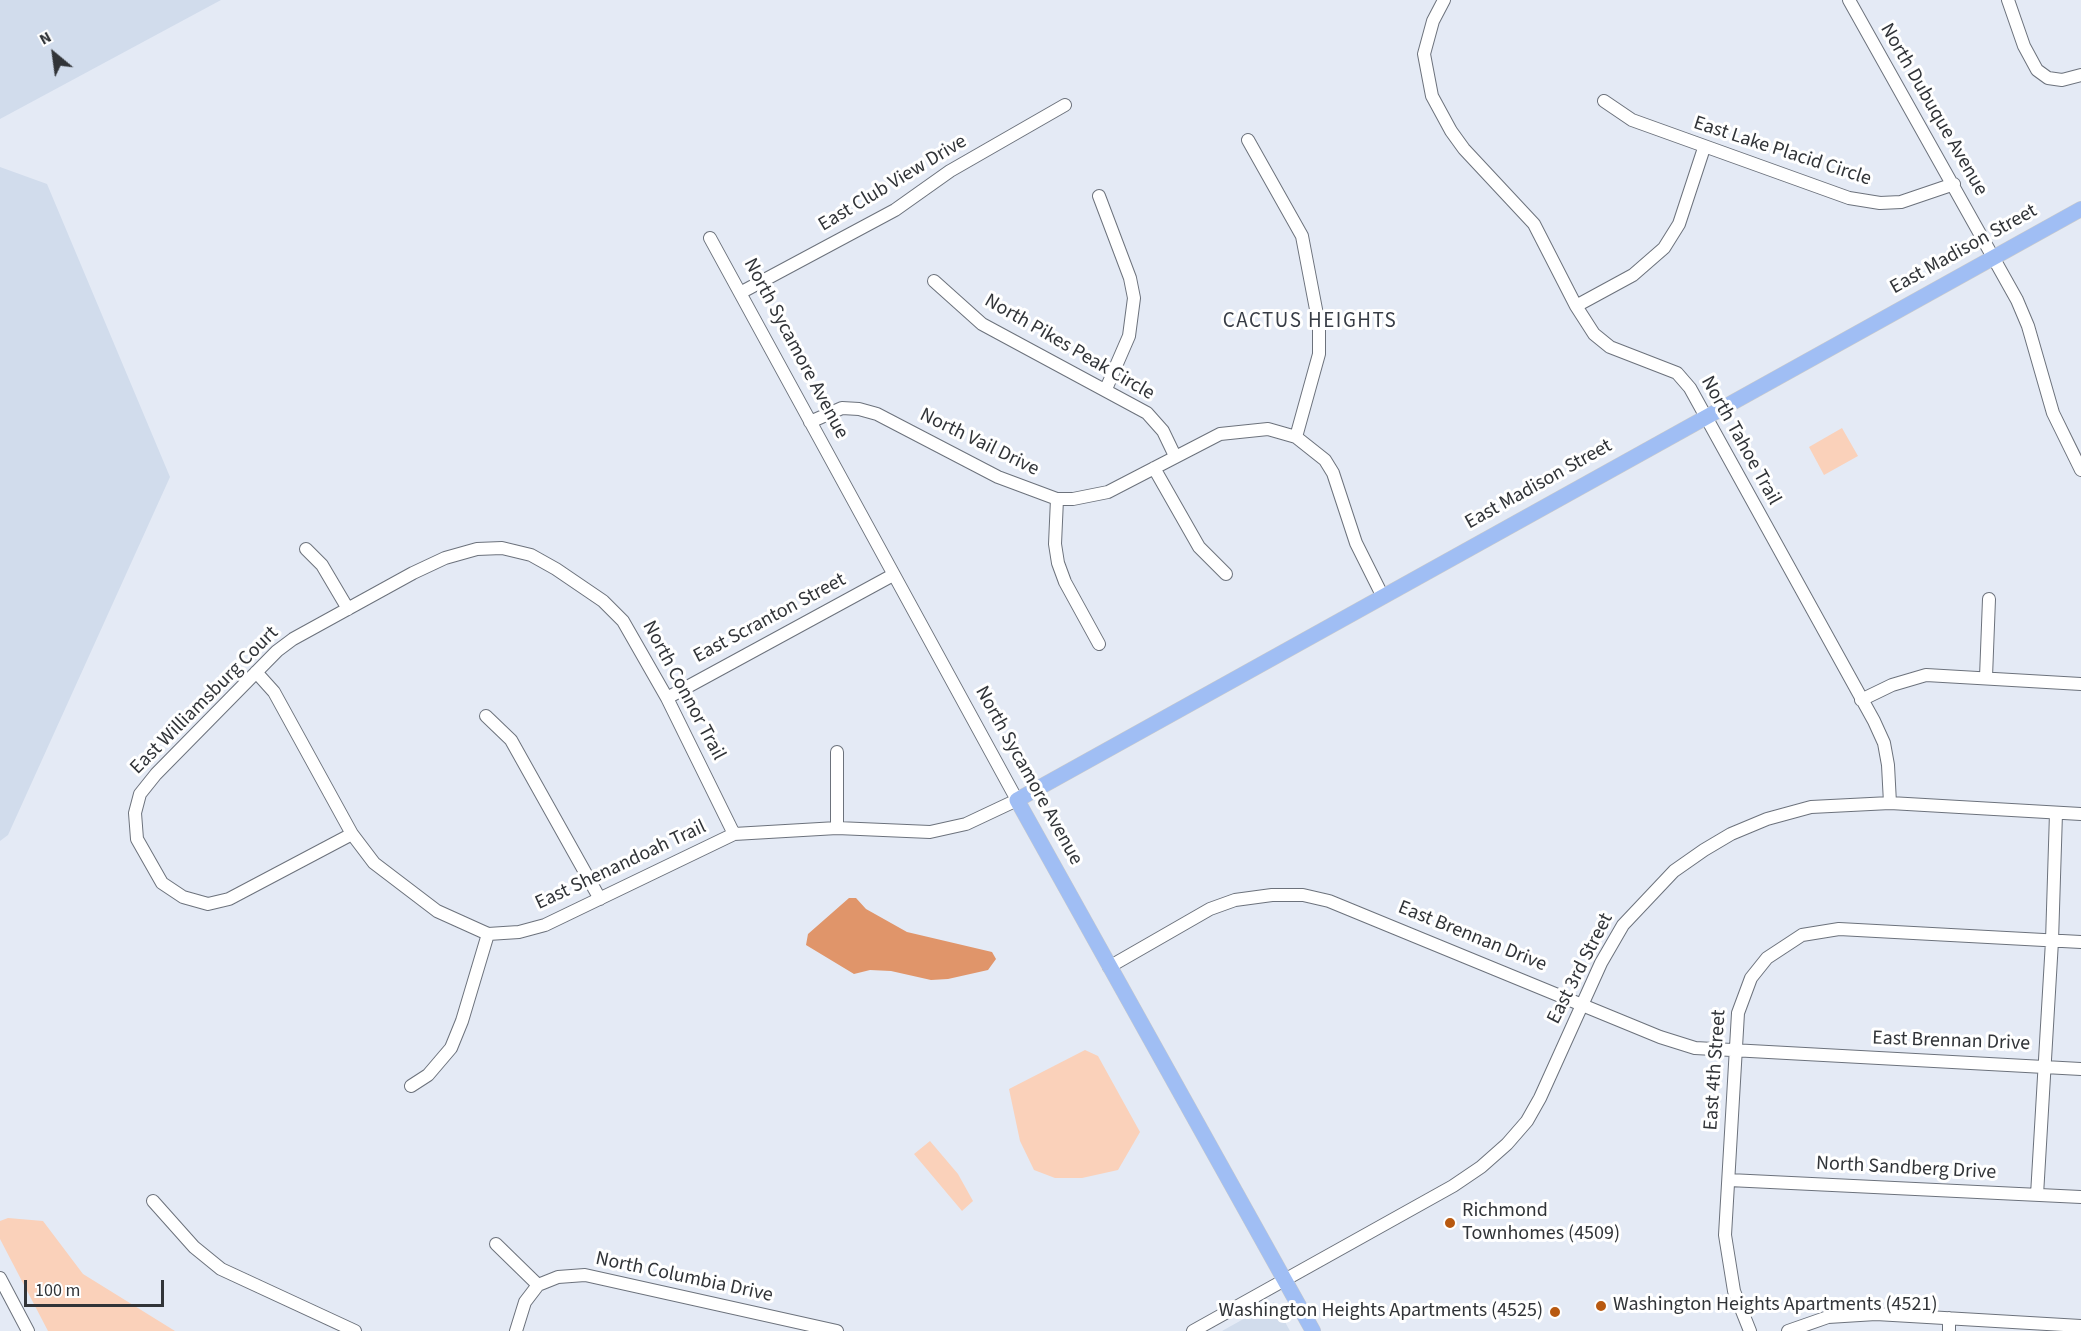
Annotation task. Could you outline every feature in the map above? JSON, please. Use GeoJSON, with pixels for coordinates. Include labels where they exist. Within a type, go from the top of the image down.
{"type":"FeatureCollection","features":[{"type":"Feature","properties":{"kind":"main road","name":"East Madison Street"},"geometry":{"type":"LineString","coordinates":[[1017,800],[2081,209]]}},
{"type":"Feature","properties":{"kind":"main road","name":"North Sycamore Avenue"},"geometry":{"type":"LineString","coordinates":[[1017,800],[1313,1331]]}},
{"type":"Feature","properties":{"kind":"street","name":"North Tahoe Trail"},"geometry":{"type":"LineString","coordinates":[[1444,0],[1433,21],[1424,54],[1432,96],[1464,149],[1534,224],[1588,327],[1610,347],[1677,372],[1690,388],[1884,743],[1890,803]]}},
{"type":"Feature","properties":{"kind":"street","name":"North Dubuque Avenue"},"geometry":{"type":"LineString","coordinates":[[1849,0],[1954,184],[2028,326],[2053,413],[2081,470]]}},
{"type":"Feature","properties":{"kind":"street"},"geometry":{"type":"LineString","coordinates":[[2008,0],[2024,46],[2037,70],[2048,78],[2062,80],[2081,75]]}},
{"type":"Feature","properties":{"kind":"street","name":"East Lake Placid Circle"},"geometry":{"type":"LineString","coordinates":[[1604,101],[1632,120],[1704,148],[1864,201],[1901,202],[1954,184]]}},
{"type":"Feature","properties":{"kind":"street","name":"East Club View Drive"},"geometry":{"type":"LineString","coordinates":[[740,293],[895,210],[950,171],[1065,105]]}},
{"type":"Feature","properties":{"kind":"street"},"geometry":{"type":"LineString","coordinates":[[1248,140],[1302,236],[1320,325],[1317,361],[1296,437]]}},
{"type":"Feature","properties":{"kind":"street"},"geometry":{"type":"LineString","coordinates":[[1576,306],[1633,275],[1668,243],[1679,224],[1704,148]]}},
{"type":"Feature","properties":{"kind":"street"},"geometry":{"type":"LineString","coordinates":[[1099,196],[1130,278],[1134,298],[1129,336],[1106,389]]}},
{"type":"Feature","properties":{"kind":"street","name":"North Sycamore Avenue"},"geometry":{"type":"LineString","coordinates":[[710,238],[892,575],[1017,800]]}},
{"type":"Feature","properties":{"kind":"street","name":"North Pikes Peak Circle"},"geometry":{"type":"LineString","coordinates":[[934,281],[982,324],[1147,413],[1163,431],[1175,456]]}},
{"type":"Feature","properties":{"kind":"street","name":"North Vail Drive"},"geometry":{"type":"LineString","coordinates":[[810,422],[842,408],[859,409],[877,414],[1006,481],[1057,499],[1073,499],[1108,492],[1206,440],[1235,431],[1268,429],[1296,437],[1325,460],[1333,473],[1356,543],[1382,596]]}},
{"type":"Feature","properties":{"kind":"street"},"geometry":{"type":"LineString","coordinates":[[1154,468],[1199,547],[1226,574]]}},
{"type":"Feature","properties":{"kind":"street"},"geometry":{"type":"LineString","coordinates":[[1057,499],[1055,544],[1058,563],[1065,582],[1099,644]]}},
{"type":"Feature","properties":{"kind":"street","name":"North Connor Trail"},"geometry":{"type":"LineString","coordinates":[[348,609],[445,558],[477,549],[502,548],[531,555],[613,609],[630,631],[667,698],[734,834]]}},
{"type":"Feature","properties":{"kind":"street"},"geometry":{"type":"LineString","coordinates":[[306,549],[322,565],[348,609]]}},
{"type":"Feature","properties":{"kind":"street","name":"East Scranton Street"},"geometry":{"type":"LineString","coordinates":[[667,698],[892,575]]}},
{"type":"Feature","properties":{"kind":"street"},"geometry":{"type":"LineString","coordinates":[[1986,677],[1989,599]]}},
{"type":"Feature","properties":{"kind":"street","name":"East Williamsburg Court"},"geometry":{"type":"LineString","coordinates":[[348,609],[293,639],[256,672],[171,758],[141,794],[135,813],[135,826],[137,839],[154,873],[172,892],[208,904],[239,895],[352,834]]}},
{"type":"Feature","properties":{"kind":"street","name":"East Shenandoah Trail"},"geometry":{"type":"LineString","coordinates":[[256,672],[274,692],[352,834],[374,863],[400,885],[446,916],[488,934],[519,932],[546,925],[734,834],[837,828],[930,832],[966,824],[1017,800]]}},
{"type":"Feature","properties":{"kind":"street"},"geometry":{"type":"LineString","coordinates":[[1861,700],[1892,685],[1926,675],[2081,684]]}},
{"type":"Feature","properties":{"kind":"street"},"geometry":{"type":"LineString","coordinates":[[486,716],[511,740],[600,899]]}},
{"type":"Feature","properties":{"kind":"street"},"geometry":{"type":"LineString","coordinates":[[837,752],[837,828]]}},
{"type":"Feature","properties":{"kind":"street","name":"East 3rd Street"},"geometry":{"type":"LineString","coordinates":[[1193,1331],[1453,1186],[1507,1144],[1527,1121],[1540,1098],[1583,1003],[1623,925],[1674,871],[1731,834],[1767,819],[1811,807],[1890,803],[2081,814]]}},
{"type":"Feature","properties":{"kind":"street"},"geometry":{"type":"LineString","coordinates":[[2037,1195],[2046,1066],[2056,813]]}},
{"type":"Feature","properties":{"kind":"street","name":"East Brennan Drive"},"geometry":{"type":"LineString","coordinates":[[1109,967],[1210,909],[1235,900],[1263,896],[1303,895],[1329,901],[1695,1048],[1735,1052],[2081,1068]]}},
{"type":"Feature","properties":{"kind":"street","name":"East 4th Street"},"geometry":{"type":"LineString","coordinates":[[1750,1331],[1734,1292],[1728,1267],[1725,1235],[1738,1013],[1751,978],[1767,958],[1802,935],[1820,930],[1859,928],[2081,942]]}},
{"type":"Feature","properties":{"kind":"street"},"geometry":{"type":"LineString","coordinates":[[411,1086],[428,1075],[451,1048],[462,1021],[488,934]]}},
{"type":"Feature","properties":{"kind":"street","name":"North Sandberg Drive"},"geometry":{"type":"LineString","coordinates":[[1729,1180],[2081,1197]]}},
{"type":"Feature","properties":{"kind":"street"},"geometry":{"type":"LineString","coordinates":[[153,1201],[194,1247],[221,1269],[356,1331]]}},
{"type":"Feature","properties":{"kind":"street"},"geometry":{"type":"LineString","coordinates":[[496,1244],[538,1285],[525,1302],[516,1331]]}},
{"type":"Feature","properties":{"kind":"street","name":"North Columbia Drive"},"geometry":{"type":"LineString","coordinates":[[538,1285],[558,1277],[585,1275],[837,1331]]}},
{"type":"Feature","properties":{"kind":"street"},"geometry":{"type":"LineString","coordinates":[[0,1278],[28,1331]]}},
{"type":"Feature","properties":{"kind":"street"},"geometry":{"type":"LineString","coordinates":[[1788,1331],[1828,1317],[1849,1316],[1949,1324],[2081,1326]]}},
{"type":"Feature","properties":{"kind":"shaded area"},"geometry":{"type":"Polygon","coordinates":[[[0,0],[221,0],[0,119],[0,0]]]}},
{"type":"Feature","properties":{"kind":"shaded area"},"geometry":{"type":"Polygon","coordinates":[[[0,167],[47,184],[170,477],[8,835],[0,841],[0,167]]]}},
{"type":"Feature","properties":{"kind":"shaded area"},"geometry":{"type":"Polygon","coordinates":[[[1842,428],[1858,456],[1824,475],[1809,447],[1842,428]]]}},
{"type":"Feature","properties":{"kind":"shaded area"},"geometry":{"type":"Polygon","coordinates":[[[849,898],[856,898],[866,909],[907,932],[992,952],[996,959],[988,970],[948,979],[931,980],[891,971],[870,970],[854,974],[806,945],[808,934],[849,898]]]}},
{"type":"Feature","properties":{"kind":"shaded area"},"geometry":{"type":"Polygon","coordinates":[[[1085,1050],[1098,1056],[1140,1132],[1118,1170],[1082,1178],[1055,1178],[1034,1170],[1020,1141],[1009,1089],[1085,1050]]]}},
{"type":"Feature","properties":{"kind":"shaded area"},"geometry":{"type":"Polygon","coordinates":[[[930,1141],[958,1174],[973,1201],[962,1211],[914,1154],[930,1141]]]}},
{"type":"Feature","properties":{"kind":"shaded area"},"geometry":{"type":"Polygon","coordinates":[[[8,1218],[43,1221],[83,1274],[175,1331],[48,1331],[0,1239],[0,1221],[8,1218]]]}},
{"type":"Feature","properties":{"kind":"shaded area"},"geometry":{"type":"Polygon","coordinates":[[[1274,1302],[1290,1331],[1222,1331],[1274,1302]]]}},
{"type":"Feature","properties":{"kind":"place","name":"Richmond Townhomes (4509)"},"geometry":{"type":"Point","coordinates":[1450,1223]}},
{"type":"Feature","properties":{"kind":"place","name":"Washington Heights Apartments (4521)"},"geometry":{"type":"Point","coordinates":[1601,1306]}},
{"type":"Feature","properties":{"kind":"place","name":"Washington Heights Apartments (4525)"},"geometry":{"type":"Point","coordinates":[1555,1312]}},
{"type":"Feature","properties":{"kind":"district","name":"CACTUS HEIGHTS"},"geometry":{"type":"Point","coordinates":[1310,322]}}]}
